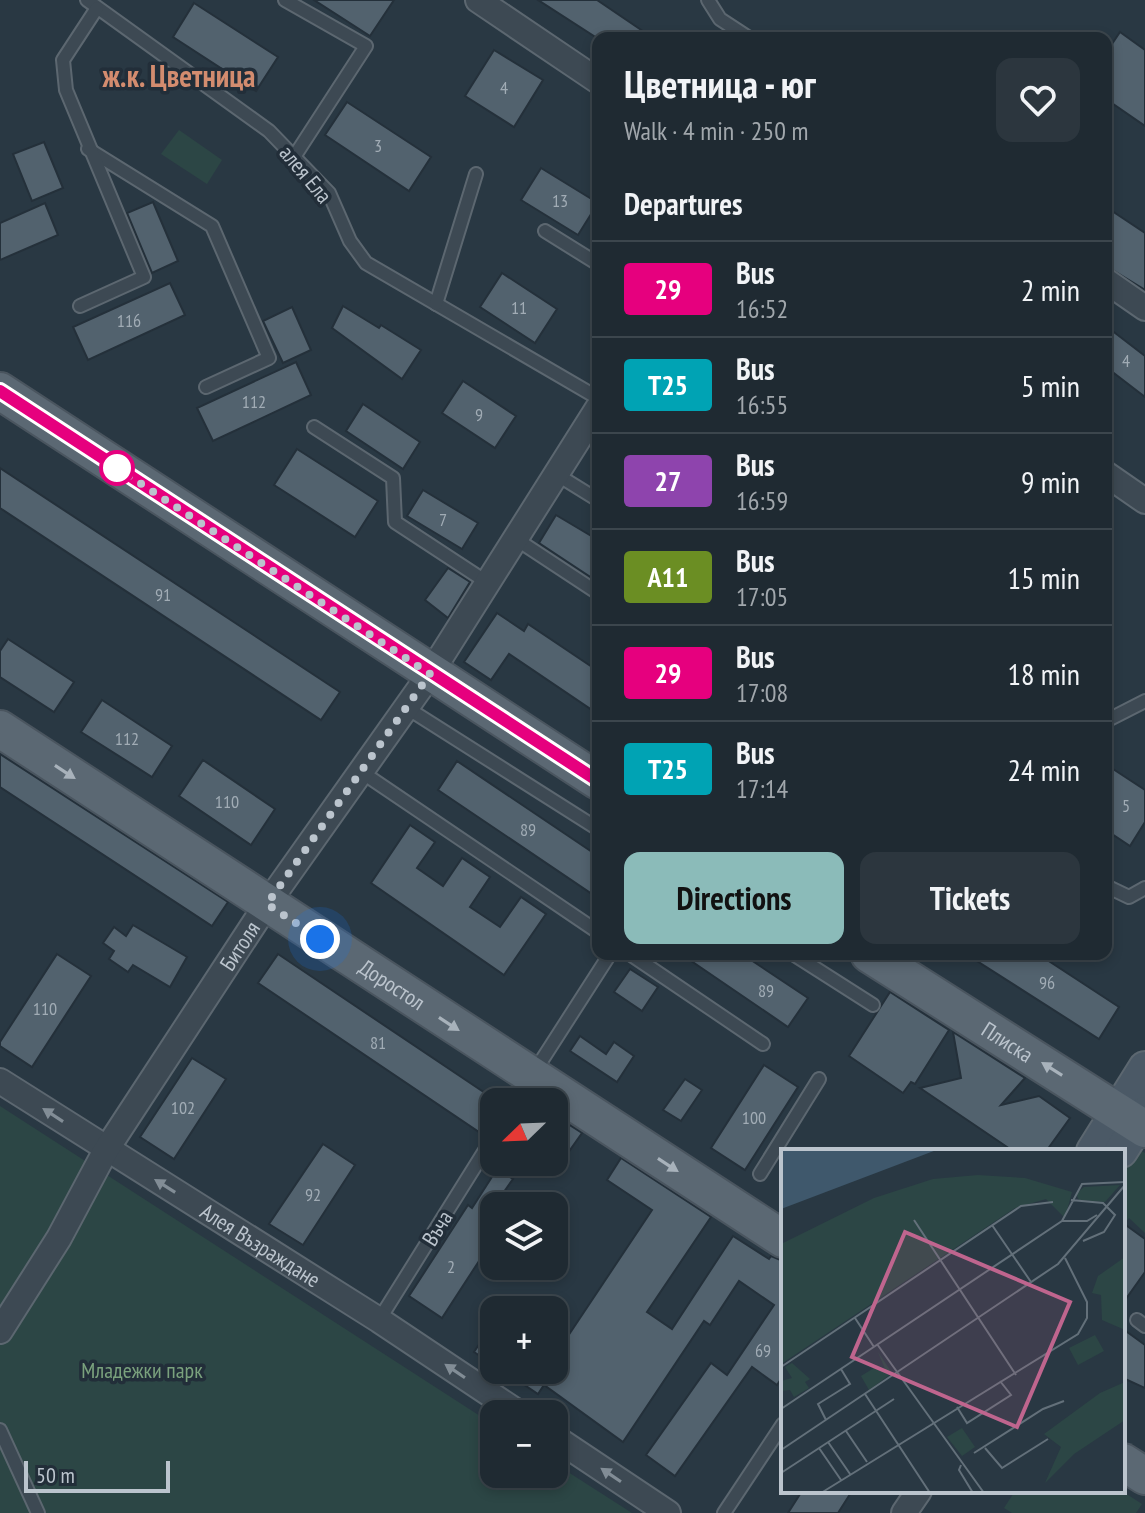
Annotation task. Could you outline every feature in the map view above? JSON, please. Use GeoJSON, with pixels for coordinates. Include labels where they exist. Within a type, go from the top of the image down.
{"type":"FeatureCollection","features":[{"type":"Feature","properties":{"kind":"main road"},"geometry":{"type":"LineString","coordinates":[[0,391],[592,777]]}},
{"type":"Feature","properties":{"kind":"main road","name":"Доростол"},"geometry":{"type":"LineString","coordinates":[[0,729],[267,904],[520,1088]]}},
{"type":"Feature","properties":{"kind":"main road","name":"Плиска"},"geometry":{"type":"LineString","coordinates":[[878,960],[1133,1125]]}},
{"type":"Feature","properties":{"kind":"main road"},"geometry":{"type":"LineString","coordinates":[[1096,1149],[1133,1125],[1145,1068]]}},
{"type":"Feature","properties":{"kind":"main road","name":"Доростол"},"geometry":{"type":"LineString","coordinates":[[568,1116],[781,1238]]}},
{"type":"Feature","properties":{"kind":"main road"},"geometry":{"type":"LineString","coordinates":[[1125,1463],[1145,1476]]}},
{"type":"Feature","properties":{"kind":"street"},"geometry":{"type":"LineString","coordinates":[[478,0],[592,77]]}},
{"type":"Feature","properties":{"kind":"street"},"geometry":{"type":"LineString","coordinates":[[1112,285],[1145,308]]}},
{"type":"Feature","properties":{"kind":"street","name":"Битоля"},"geometry":{"type":"LineString","coordinates":[[0,1331],[59,1238],[106,1150],[267,904],[363,773],[430,674],[592,417]]}},
{"type":"Feature","properties":{"kind":"street"},"geometry":{"type":"LineString","coordinates":[[1112,478],[1145,501]]}},
{"type":"Feature","properties":{"kind":"street","name":"Алея Възраждане"},"geometry":{"type":"LineString","coordinates":[[0,1081],[379,1320],[499,1400]]}},
{"type":"Feature","properties":{"kind":"street"},"geometry":{"type":"LineString","coordinates":[[568,1446],[668,1513]]}},
{"type":"Feature","properties":{"kind":"street"},"geometry":{"type":"LineString","coordinates":[[904,1513],[918,1493]]}},
{"type":"Feature","properties":{"kind":"lane"},"geometry":{"type":"LineString","coordinates":[[285,0],[366,46],[294,157]]}},
{"type":"Feature","properties":{"kind":"lane"},"geometry":{"type":"LineString","coordinates":[[708,0],[720,19],[740,32]]}},
{"type":"Feature","properties":{"kind":"lane"},"geometry":{"type":"LineString","coordinates":[[80,306],[144,277],[88,149],[66,90],[63,60],[90,2]]}},
{"type":"Feature","properties":{"kind":"lane","name":"алея Ела"},"geometry":{"type":"LineString","coordinates":[[90,2],[269,131],[329,193],[350,241],[366,263],[592,395]]}},
{"type":"Feature","properties":{"kind":"lane"},"geometry":{"type":"LineString","coordinates":[[88,149],[212,226],[269,358],[206,387]]}},
{"type":"Feature","properties":{"kind":"lane"},"geometry":{"type":"LineString","coordinates":[[436,304],[476,174]]}},
{"type":"Feature","properties":{"kind":"lane"},"geometry":{"type":"LineString","coordinates":[[545,231],[592,260]]}},
{"type":"Feature","properties":{"kind":"lane"},"geometry":{"type":"LineString","coordinates":[[314,427],[393,478],[395,522],[488,583]]}},
{"type":"Feature","properties":{"kind":"lane"},"geometry":{"type":"LineString","coordinates":[[556,474],[592,496]]}},
{"type":"Feature","properties":{"kind":"lane"},"geometry":{"type":"LineString","coordinates":[[516,539],[592,589]]}},
{"type":"Feature","properties":{"kind":"lane"},"geometry":{"type":"LineString","coordinates":[[1112,718],[1145,701]]}},
{"type":"Feature","properties":{"kind":"lane"},"geometry":{"type":"LineString","coordinates":[[407,708],[592,825]]}},
{"type":"Feature","properties":{"kind":"lane"},"geometry":{"type":"LineString","coordinates":[[363,773],[592,928]]}},
{"type":"Feature","properties":{"kind":"lane"},"geometry":{"type":"LineString","coordinates":[[1112,889],[1129,897],[1145,888]]}},
{"type":"Feature","properties":{"kind":"lane"},"geometry":{"type":"LineString","coordinates":[[524,1088],[606,960]]}},
{"type":"Feature","properties":{"kind":"lane"},"geometry":{"type":"LineString","coordinates":[[639,960],[763,1044]]}},
{"type":"Feature","properties":{"kind":"lane"},"geometry":{"type":"LineString","coordinates":[[802,960],[873,1005]]}},
{"type":"Feature","properties":{"kind":"lane"},"geometry":{"type":"LineString","coordinates":[[760,1174],[819,1079]]}},
{"type":"Feature","properties":{"kind":"lane","name":"Въча"},"geometry":{"type":"LineString","coordinates":[[379,1320],[480,1158]]}},
{"type":"Feature","properties":{"kind":"lane"},"geometry":{"type":"LineString","coordinates":[[724,1513],[781,1427]]}},
{"type":"Feature","properties":{"kind":"lane"},"geometry":{"type":"LineString","coordinates":[[0,1430],[38,1513]]}},
{"type":"Feature","properties":{"kind":"green space"},"geometry":{"type":"Polygon","coordinates":[[[179,130],[222,160],[207,184],[161,154],[179,130]]]}},
{"type":"Feature","properties":{"kind":"green space","name":"Младежки парк"},"geometry":{"type":"Polygon","coordinates":[[[0,1106],[480,1416],[480,1488],[568,1488],[568,1472],[632,1513],[0,1513],[0,1106]]]}},
{"type":"Feature","properties":{"kind":"green space"},"geometry":{"type":"Polygon","coordinates":[[[1140,1150],[1145,1153],[1145,1233],[1129,1218],[1125,1223],[1125,1171],[1140,1150]]]}},
{"type":"Feature","properties":{"kind":"green space"},"geometry":{"type":"Polygon","coordinates":[[[1014,1493],[1125,1493],[1142,1504],[1136,1513],[1012,1513],[1004,1508],[1014,1493]]]}},
{"type":"Feature","properties":{"kind":"building"},"geometry":{"type":"Polygon","coordinates":[[[314,0],[394,0],[370,36],[314,0]]]}},
{"type":"Feature","properties":{"kind":"building"},"geometry":{"type":"Polygon","coordinates":[[[538,0],[597,0],[644,32],[592,32],[592,35],[538,0]]]}},
{"type":"Feature","properties":{"kind":"building"},"geometry":{"type":"Polygon","coordinates":[[[194,3],[278,57],[256,91],[173,37],[194,3]]]}},
{"type":"Feature","properties":{"kind":"building"},"geometry":{"type":"Polygon","coordinates":[[[1120,32],[1145,50],[1145,126],[1112,103],[1112,44],[1120,32]]]}},
{"type":"Feature","properties":{"kind":"building"},"geometry":{"type":"Polygon","coordinates":[[[494,50],[543,80],[514,127],[465,96],[494,50]]]}},
{"type":"Feature","properties":{"kind":"building"},"geometry":{"type":"Polygon","coordinates":[[[347,102],[431,157],[409,191],[325,135],[347,102]]]}},
{"type":"Feature","properties":{"kind":"building"},"geometry":{"type":"Polygon","coordinates":[[[44,142],[63,188],[32,201],[13,154],[44,142]]]}},
{"type":"Feature","properties":{"kind":"building"},"geometry":{"type":"Polygon","coordinates":[[[541,168],[592,199],[592,213],[578,235],[521,200],[541,168]]]}},
{"type":"Feature","properties":{"kind":"building"},"geometry":{"type":"Polygon","coordinates":[[[153,202],[178,261],[152,273],[127,213],[153,202]]]}},
{"type":"Feature","properties":{"kind":"building"},"geometry":{"type":"Polygon","coordinates":[[[45,203],[58,235],[0,260],[0,223],[45,203]]]}},
{"type":"Feature","properties":{"kind":"building"},"geometry":{"type":"Polygon","coordinates":[[[1112,211],[1145,233],[1145,290],[1112,270],[1112,211]]]}},
{"type":"Feature","properties":{"kind":"building"},"geometry":{"type":"Polygon","coordinates":[[[502,273],[557,309],[535,343],[480,307],[502,273]]]}},
{"type":"Feature","properties":{"kind":"building"},"geometry":{"type":"Polygon","coordinates":[[[170,283],[185,315],[88,360],[73,327],[170,283]]]}},
{"type":"Feature","properties":{"kind":"building"},"geometry":{"type":"Polygon","coordinates":[[[343,306],[421,350],[402,379],[332,328],[343,306]]]}},
{"type":"Feature","properties":{"kind":"building"},"geometry":{"type":"Polygon","coordinates":[[[292,307],[311,350],[283,363],[263,321],[292,307]]]}},
{"type":"Feature","properties":{"kind":"building"},"geometry":{"type":"Polygon","coordinates":[[[1112,331],[1145,356],[1145,397],[1112,372],[1112,331]]]}},
{"type":"Feature","properties":{"kind":"building"},"geometry":{"type":"Polygon","coordinates":[[[296,362],[311,395],[213,441],[197,408],[296,362]]]}},
{"type":"Feature","properties":{"kind":"building"},"geometry":{"type":"Polygon","coordinates":[[[463,381],[516,416],[495,448],[442,413],[463,381]]]}},
{"type":"Feature","properties":{"kind":"building"},"geometry":{"type":"Polygon","coordinates":[[[363,404],[420,442],[403,469],[346,431],[363,404]]]}},
{"type":"Feature","properties":{"kind":"building"},"geometry":{"type":"Polygon","coordinates":[[[297,449],[378,501],[355,537],[274,485],[297,449]]]}},
{"type":"Feature","properties":{"kind":"building"},"geometry":{"type":"Polygon","coordinates":[[[0,468],[340,692],[321,720],[0,508],[0,468]]]}},
{"type":"Feature","properties":{"kind":"building"},"geometry":{"type":"Polygon","coordinates":[[[423,490],[478,523],[462,549],[407,516],[423,490]]]}},
{"type":"Feature","properties":{"kind":"building"},"geometry":{"type":"Polygon","coordinates":[[[556,515],[592,536],[592,578],[539,543],[556,515]]]}},
{"type":"Feature","properties":{"kind":"building"},"geometry":{"type":"Polygon","coordinates":[[[448,568],[470,582],[448,618],[425,600],[448,568]]]}},
{"type":"Feature","properties":{"kind":"building"},"geometry":{"type":"Polygon","coordinates":[[[497,613],[524,631],[528,624],[592,667],[592,710],[509,654],[491,680],[464,662],[497,613]]]}},
{"type":"Feature","properties":{"kind":"building"},"geometry":{"type":"Polygon","coordinates":[[[8,639],[74,682],[54,712],[0,677],[0,651],[8,639]]]}},
{"type":"Feature","properties":{"kind":"building"},"geometry":{"type":"Polygon","coordinates":[[[102,700],[172,746],[152,777],[81,732],[102,700]]]}},
{"type":"Feature","properties":{"kind":"building"},"geometry":{"type":"Polygon","coordinates":[[[0,754],[228,902],[212,926],[0,787],[0,754]]]}},
{"type":"Feature","properties":{"kind":"building"},"geometry":{"type":"Polygon","coordinates":[[[203,760],[275,809],[251,845],[179,796],[203,760]]]}},
{"type":"Feature","properties":{"kind":"building"},"geometry":{"type":"Polygon","coordinates":[[[457,761],[592,852],[592,894],[438,790],[457,761]]]}},
{"type":"Feature","properties":{"kind":"building"},"geometry":{"type":"Polygon","coordinates":[[[1112,771],[1145,790],[1145,822],[1130,846],[1112,834],[1112,771]]]}},
{"type":"Feature","properties":{"kind":"building"},"geometry":{"type":"Polygon","coordinates":[[[410,825],[435,842],[417,868],[443,886],[462,858],[490,877],[470,907],[500,927],[521,897],[546,914],[504,975],[371,883],[410,825]]]}},
{"type":"Feature","properties":{"kind":"building"},"geometry":{"type":"Polygon","coordinates":[[[133,925],[187,957],[170,987],[133,965],[128,972],[109,959],[114,951],[103,943],[114,927],[126,936],[133,925]]]}},
{"type":"Feature","properties":{"kind":"building"},"geometry":{"type":"Polygon","coordinates":[[[57,954],[91,976],[32,1067],[0,1046],[0,1042],[57,954]]]}},
{"type":"Feature","properties":{"kind":"building"},"geometry":{"type":"Polygon","coordinates":[[[278,954],[480,1090],[480,1133],[258,983],[278,954]]]}},
{"type":"Feature","properties":{"kind":"building"},"geometry":{"type":"Polygon","coordinates":[[[690,960],[751,960],[808,998],[788,1027],[690,960]]]}},
{"type":"Feature","properties":{"kind":"building"},"geometry":{"type":"Polygon","coordinates":[[[975,960],[1047,960],[1119,1007],[1099,1039],[975,960]]]}},
{"type":"Feature","properties":{"kind":"building"},"geometry":{"type":"Polygon","coordinates":[[[630,969],[658,987],[642,1011],[614,992],[630,969]]]}},
{"type":"Feature","properties":{"kind":"building"},"geometry":{"type":"Polygon","coordinates":[[[890,992],[949,1030],[915,1084],[911,1082],[903,1093],[849,1056],[890,992]]]}},
{"type":"Feature","properties":{"kind":"building"},"geometry":{"type":"Polygon","coordinates":[[[953,1032],[1025,1078],[1001,1105],[1039,1096],[1070,1118],[1048,1149],[1010,1149],[920,1088],[961,1078],[953,1032]]]}},
{"type":"Feature","properties":{"kind":"building"},"geometry":{"type":"Polygon","coordinates":[[[580,1036],[606,1054],[614,1042],[634,1056],[617,1082],[570,1051],[580,1036]]]}},
{"type":"Feature","properties":{"kind":"building"},"geometry":{"type":"Polygon","coordinates":[[[192,1058],[226,1079],[174,1159],[140,1137],[192,1058]]]}},
{"type":"Feature","properties":{"kind":"building"},"geometry":{"type":"Polygon","coordinates":[[[764,1065],[798,1087],[745,1170],[711,1148],[764,1065]]]}},
{"type":"Feature","properties":{"kind":"building"},"geometry":{"type":"Polygon","coordinates":[[[685,1079],[702,1090],[681,1121],[663,1110],[685,1079]]]}},
{"type":"Feature","properties":{"kind":"building"},"geometry":{"type":"Polygon","coordinates":[[[568,1124],[582,1133],[570,1150],[568,1148],[568,1124]]]}},
{"type":"Feature","properties":{"kind":"building"},"geometry":{"type":"Polygon","coordinates":[[[323,1144],[355,1165],[303,1245],[269,1224],[323,1144]]]}},
{"type":"Feature","properties":{"kind":"building"},"geometry":{"type":"Polygon","coordinates":[[[621,1158],[711,1217],[647,1312],[672,1329],[733,1236],[769,1259],[771,1256],[781,1260],[781,1379],[777,1385],[752,1367],[675,1476],[646,1455],[711,1363],[727,1375],[774,1305],[739,1281],[710,1325],[704,1321],[623,1442],[544,1385],[538,1394],[523,1384],[568,1384],[568,1336],[652,1210],[607,1180],[621,1158]]]}},
{"type":"Feature","properties":{"kind":"building"},"geometry":{"type":"Polygon","coordinates":[[[493,1176],[513,1179],[504,1192],[482,1192],[493,1176]]]}},
{"type":"Feature","properties":{"kind":"building"},"geometry":{"type":"Polygon","coordinates":[[[480,1196],[480,1260],[442,1318],[409,1296],[468,1205],[472,1208],[480,1196]]]}},
{"type":"Feature","properties":{"kind":"building"},"geometry":{"type":"Polygon","coordinates":[[[1125,1224],[1145,1239],[1145,1272],[1125,1300],[1125,1224]]]}},
{"type":"Feature","properties":{"kind":"building"},"geometry":{"type":"Polygon","coordinates":[[[1125,1330],[1145,1345],[1145,1388],[1125,1379],[1125,1330]]]}},
{"type":"Feature","properties":{"kind":"building"},"geometry":{"type":"Polygon","coordinates":[[[801,1493],[851,1493],[838,1513],[788,1513],[801,1493]]]}},
{"type":"Feature","properties":{"kind":"bus line","name":"29"},"geometry":{"type":"LineString","coordinates":[[0,391],[592,777]]}},
{"type":"Feature","properties":{"kind":"district","name":"ж.к. Цветница"},"geometry":{"type":"Point","coordinates":[179,77]}},
{"type":"Feature","properties":{"kind":"route"},"geometry":{"type":"LineString","coordinates":[[117,468],[430,674],[363,773],[267,904],[320,939]]}}]}
